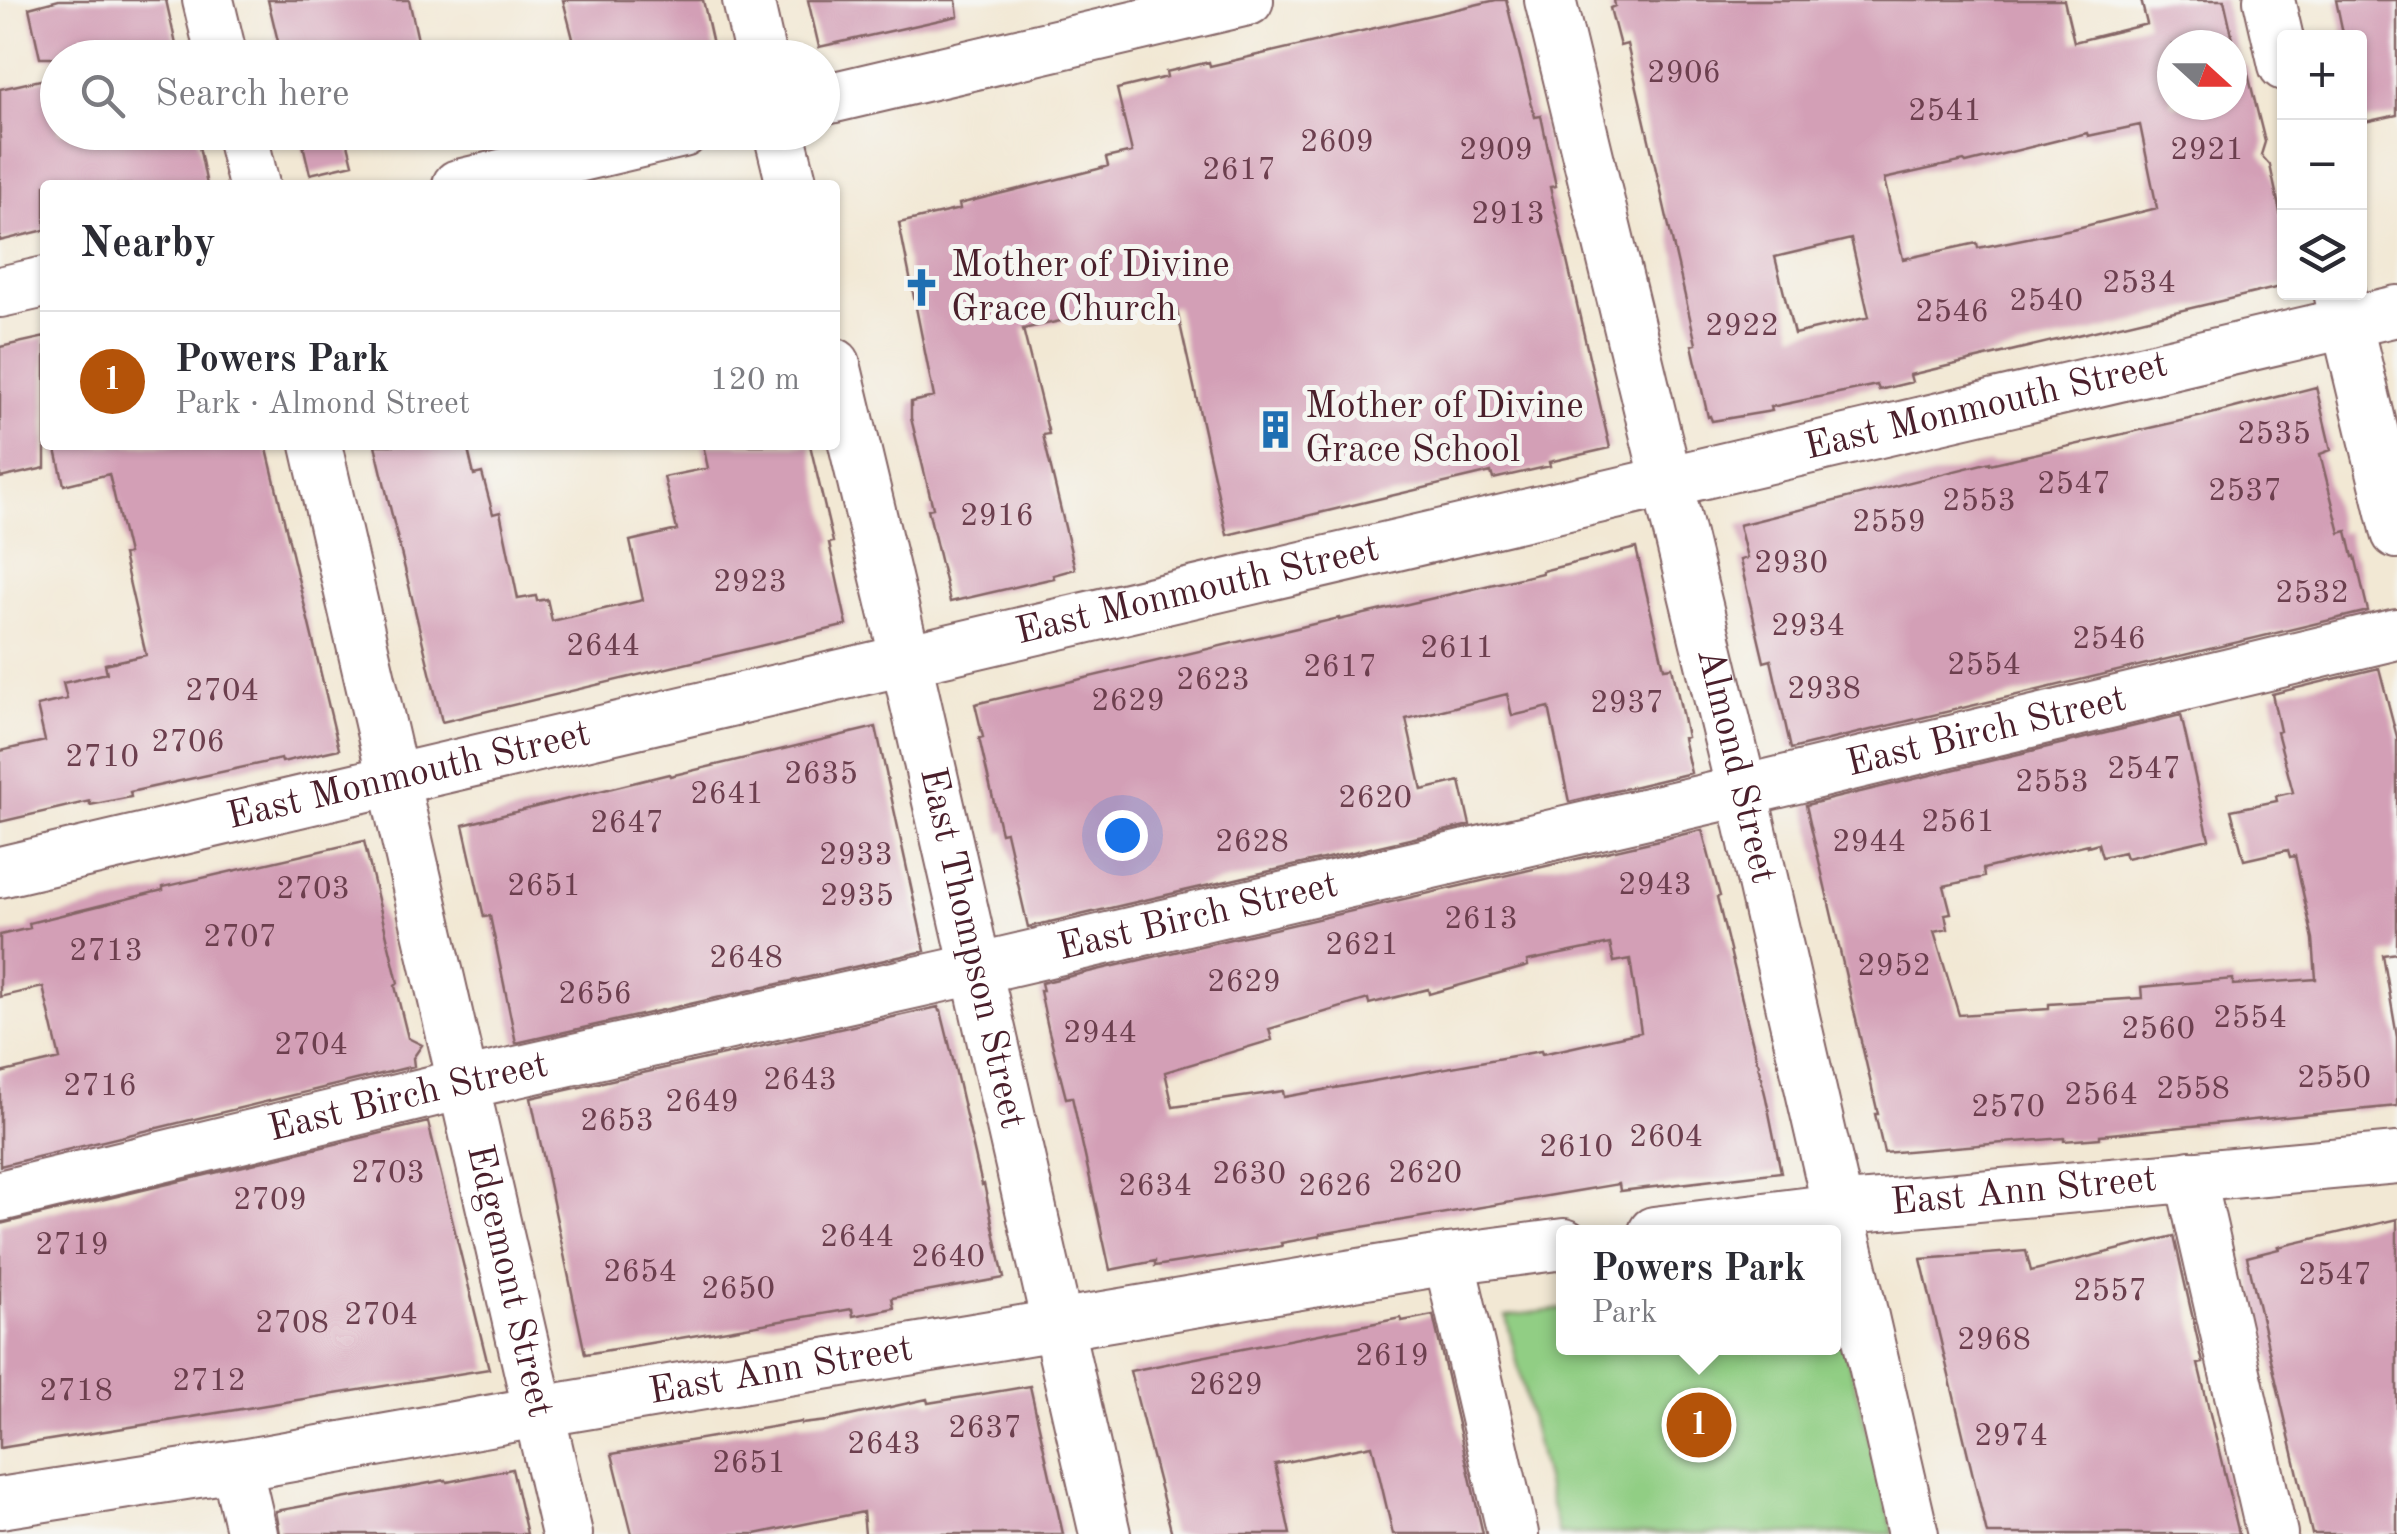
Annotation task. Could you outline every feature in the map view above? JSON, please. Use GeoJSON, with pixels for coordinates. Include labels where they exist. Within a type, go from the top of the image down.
{"type":"FeatureCollection","features":[{"type":"Feature","properties":{"kind":"street"},"geometry":{"type":"LineString","coordinates":[[208,0],[218,40]]}},
{"type":"Feature","properties":{"kind":"street"},"geometry":{"type":"LineString","coordinates":[[748,0],[758,40]]}},
{"type":"Feature","properties":{"kind":"street"},"geometry":{"type":"LineString","coordinates":[[840,96],[1248,0]]}},
{"type":"Feature","properties":{"kind":"street","name":"Almond Street"},"geometry":{"type":"LineString","coordinates":[[1550,0],[1742,792],[1840,1225]]}},
{"type":"Feature","properties":{"kind":"street"},"geometry":{"type":"LineString","coordinates":[[2269,0],[2277,35]]}},
{"type":"Feature","properties":{"kind":"street"},"geometry":{"type":"LineString","coordinates":[[245,150],[253,180]]}},
{"type":"Feature","properties":{"kind":"street"},"geometry":{"type":"LineString","coordinates":[[479,180],[606,150]]}},
{"type":"Feature","properties":{"kind":"street"},"geometry":{"type":"LineString","coordinates":[[784,150],[791,180]]}},
{"type":"Feature","properties":{"kind":"street"},"geometry":{"type":"LineString","coordinates":[[0,292],[40,283]]}},
{"type":"Feature","properties":{"kind":"street"},"geometry":{"type":"LineString","coordinates":[[2343,308],[2397,533]]}},
{"type":"Feature","properties":{"kind":"street","name":"East Monmouth Street"},"geometry":{"type":"LineString","coordinates":[[0,872],[1666,480],[2343,308],[2397,311]]}},
{"type":"Feature","properties":{"kind":"street","name":"East Thompson Street"},"geometry":{"type":"LineString","coordinates":[[840,385],[1105,1534]]}},
{"type":"Feature","properties":{"kind":"street","name":"Edgemont Street"},"geometry":{"type":"LineString","coordinates":[[317,450],[567,1534]]}},
{"type":"Feature","properties":{"kind":"street","name":"East Birch Street"},"geometry":{"type":"LineString","coordinates":[[0,1196],[462,1084],[1742,792],[2397,634]]}},
{"type":"Feature","properties":{"kind":"street","name":"East Ann Street"},"geometry":{"type":"LineString","coordinates":[[1709,1225],[1836,1209],[2397,1158]]}},
{"type":"Feature","properties":{"kind":"street"},"geometry":{"type":"LineString","coordinates":[[2190,1176],[2272,1534]]}},
{"type":"Feature","properties":{"kind":"street","name":"Almond Street"},"geometry":{"type":"LineString","coordinates":[[1841,1230],[1912,1534]]}},
{"type":"Feature","properties":{"kind":"street","name":"East Ann Street"},"geometry":{"type":"LineString","coordinates":[[0,1503],[1449,1259],[1556,1245]]}},
{"type":"Feature","properties":{"kind":"street"},"geometry":{"type":"LineString","coordinates":[[1449,1259],[1512,1534]]}},
{"type":"Feature","properties":{"kind":"street"},"geometry":{"type":"LineString","coordinates":[[236,1466],[252,1534]]}},
{"type":"Feature","properties":{"kind":"green space"},"geometry":{"type":"Polygon","coordinates":[[[1556,1310],[1556,1355],[1841,1355],[1841,1331],[1894,1534],[1558,1534],[1506,1316],[1556,1310]]]}},
{"type":"Feature","properties":{"kind":"building"},"geometry":{"type":"Polygon","coordinates":[[[59,0],[166,0],[175,40],[40,40],[40,58],[29,8],[59,0]]]}},
{"type":"Feature","properties":{"kind":"building"},"geometry":{"type":"Polygon","coordinates":[[[268,0],[409,0],[418,40],[278,40],[268,0]]]}},
{"type":"Feature","properties":{"kind":"building"},"geometry":{"type":"Polygon","coordinates":[[[563,0],[703,0],[712,40],[573,40],[563,0]]]}},
{"type":"Feature","properties":{"kind":"building"},"geometry":{"type":"Polygon","coordinates":[[[808,0],[956,0],[958,16],[840,42],[817,40],[808,0]]]}},
{"type":"Feature","properties":{"kind":"building"},"geometry":{"type":"Polygon","coordinates":[[[1506,0],[1535,117],[1541,116],[1556,186],[1550,187],[1610,448],[1493,479],[1491,472],[1227,535],[1176,306],[1142,312],[1140,304],[1023,329],[1049,434],[1043,435],[1075,569],[1053,575],[1054,578],[950,602],[911,418],[911,402],[934,397],[899,223],[1108,166],[1106,158],[1132,152],[1117,89],[1167,77],[1166,72],[1209,62],[1210,66],[1506,0]]]}},
{"type":"Feature","properties":{"kind":"building"},"geometry":{"type":"Polygon","coordinates":[[[1614,0],[2064,0],[2074,42],[2147,24],[2141,0],[2224,0],[2231,30],[2157,30],[2157,120],[2247,120],[2247,70],[2265,142],[2261,155],[2270,165],[2277,198],[2277,288],[1910,375],[1912,382],[1879,390],[1877,385],[1771,407],[1772,411],[1712,421],[1708,417],[1692,345],[1696,344],[1627,44],[1620,46],[1610,8],[1615,6],[1614,0]],[[2140,125],[2088,136],[2087,133],[1884,179],[1903,259],[1977,243],[1978,248],[2157,208],[2140,125]],[[1851,239],[1775,257],[1794,334],[1869,317],[1851,239]]]}},
{"type":"Feature","properties":{"kind":"building"},"geometry":{"type":"Polygon","coordinates":[[[2336,0],[2397,0],[2397,115],[2367,121],[2367,30],[2342,30],[2336,0]]]}},
{"type":"Feature","properties":{"kind":"building"},"geometry":{"type":"Polygon","coordinates":[[[40,80],[40,150],[200,150],[206,180],[40,180],[40,231],[0,241],[0,89],[40,80]]]}},
{"type":"Feature","properties":{"kind":"building"},"geometry":{"type":"Polygon","coordinates":[[[304,150],[350,150],[353,164],[310,174],[304,150]]]}},
{"type":"Feature","properties":{"kind":"building"},"geometry":{"type":"Polygon","coordinates":[[[40,338],[40,450],[45,450],[45,468],[0,478],[0,347],[40,338]]]}},
{"type":"Feature","properties":{"kind":"building"},"geometry":{"type":"Polygon","coordinates":[[[2316,387],[2331,450],[2320,454],[2340,533],[2347,531],[2368,611],[1791,749],[1771,660],[1764,662],[1740,560],[1747,558],[1739,525],[2316,387]]]}},
{"type":"Feature","properties":{"kind":"building"},"geometry":{"type":"Polygon","coordinates":[[[56,450],[267,450],[339,749],[130,792],[131,797],[90,805],[90,801],[0,822],[0,751],[45,741],[37,706],[67,699],[63,683],[107,673],[105,664],[146,655],[109,474],[64,485],[56,450]]]}},
{"type":"Feature","properties":{"kind":"building"},"geometry":{"type":"Polygon","coordinates":[[[376,450],[468,450],[474,475],[482,473],[493,514],[500,512],[518,599],[547,599],[552,621],[643,600],[630,541],[677,530],[664,477],[708,468],[704,450],[811,450],[847,625],[442,722],[376,450]]]}},
{"type":"Feature","properties":{"kind":"building"},"geometry":{"type":"Polygon","coordinates":[[[1636,548],[1664,668],[1672,667],[1691,773],[1569,802],[1549,707],[1512,716],[1507,694],[1406,719],[1422,790],[1460,781],[1470,825],[1028,927],[1006,832],[1001,833],[975,704],[1636,548]]]}},
{"type":"Feature","properties":{"kind":"building"},"geometry":{"type":"Polygon","coordinates":[[[2379,668],[2397,737],[2397,953],[2383,955],[2397,1037],[2397,1106],[2100,1138],[1884,1153],[1806,805],[2181,715],[2209,839],[2126,858],[2124,852],[2102,857],[2098,843],[2088,844],[1983,869],[1984,877],[1944,886],[1951,913],[1945,914],[1948,929],[1934,932],[1959,1015],[2142,998],[2141,987],[2233,979],[2233,985],[2316,979],[2313,939],[2295,856],[2290,857],[2288,850],[2244,860],[2231,810],[2277,801],[2276,796],[2293,792],[2277,732],[2280,731],[2272,694],[2379,668]]]}},
{"type":"Feature","properties":{"kind":"building"},"geometry":{"type":"Polygon","coordinates":[[[876,727],[925,951],[516,1043],[490,916],[484,917],[463,825],[876,727]]]}},
{"type":"Feature","properties":{"kind":"building"},"geometry":{"type":"Polygon","coordinates":[[[1702,830],[1781,1172],[1620,1191],[1619,1184],[1320,1234],[1281,1243],[1282,1246],[1110,1270],[1072,1097],[1066,1098],[1048,1028],[1041,983],[1702,830]],[[1610,944],[1527,961],[1528,966],[1429,994],[1428,989],[1369,1004],[1368,999],[1269,1029],[1272,1040],[1165,1072],[1173,1107],[1283,1091],[1284,1097],[1541,1051],[1542,1054],[1641,1032],[1630,959],[1614,962],[1610,944]]]}},
{"type":"Feature","properties":{"kind":"building"},"geometry":{"type":"Polygon","coordinates":[[[364,841],[408,1038],[422,1045],[413,1058],[414,1066],[0,1166],[0,1073],[60,1059],[43,987],[0,997],[0,935],[30,928],[29,923],[163,887],[364,841]]]}},
{"type":"Feature","properties":{"kind":"building"},"geometry":{"type":"Polygon","coordinates":[[[938,1007],[1004,1278],[892,1298],[894,1308],[853,1316],[852,1309],[585,1354],[531,1098],[938,1007]]]}},
{"type":"Feature","properties":{"kind":"building"},"geometry":{"type":"Polygon","coordinates":[[[428,1122],[489,1369],[0,1448],[0,1224],[428,1122]]]}},
{"type":"Feature","properties":{"kind":"building"},"geometry":{"type":"Polygon","coordinates":[[[2397,1219],[2397,1534],[2312,1534],[2247,1257],[2397,1219]]]}},
{"type":"Feature","properties":{"kind":"building"},"geometry":{"type":"Polygon","coordinates":[[[2174,1236],[2203,1363],[2198,1364],[2239,1534],[1987,1534],[1921,1259],[2026,1251],[2031,1271],[2174,1236]]]}},
{"type":"Feature","properties":{"kind":"building"},"geometry":{"type":"Polygon","coordinates":[[[1433,1315],[1483,1534],[1393,1534],[1372,1445],[1275,1464],[1290,1534],[1172,1534],[1130,1371],[1433,1315]]]}},
{"type":"Feature","properties":{"kind":"building"},"geometry":{"type":"Polygon","coordinates":[[[1030,1386],[1063,1534],[865,1534],[863,1512],[755,1534],[632,1534],[612,1454],[827,1421],[927,1399],[928,1403],[1030,1386]]]}},
{"type":"Feature","properties":{"kind":"building"},"geometry":{"type":"Polygon","coordinates":[[[512,1469],[527,1534],[280,1534],[276,1511],[512,1469]]]}},
{"type":"Feature","properties":{"kind":"place","name":"Mother of Divine Grace Church"},"geometry":{"type":"Point","coordinates":[921,288]}},
{"type":"Feature","properties":{"kind":"place","name":"Mother of Divine Grace School"},"geometry":{"type":"Point","coordinates":[1275,429]}},
{"type":"Feature","properties":{"kind":"place","name":"Powers Park"},"geometry":{"type":"Point","coordinates":[1699,1425]}}]}
